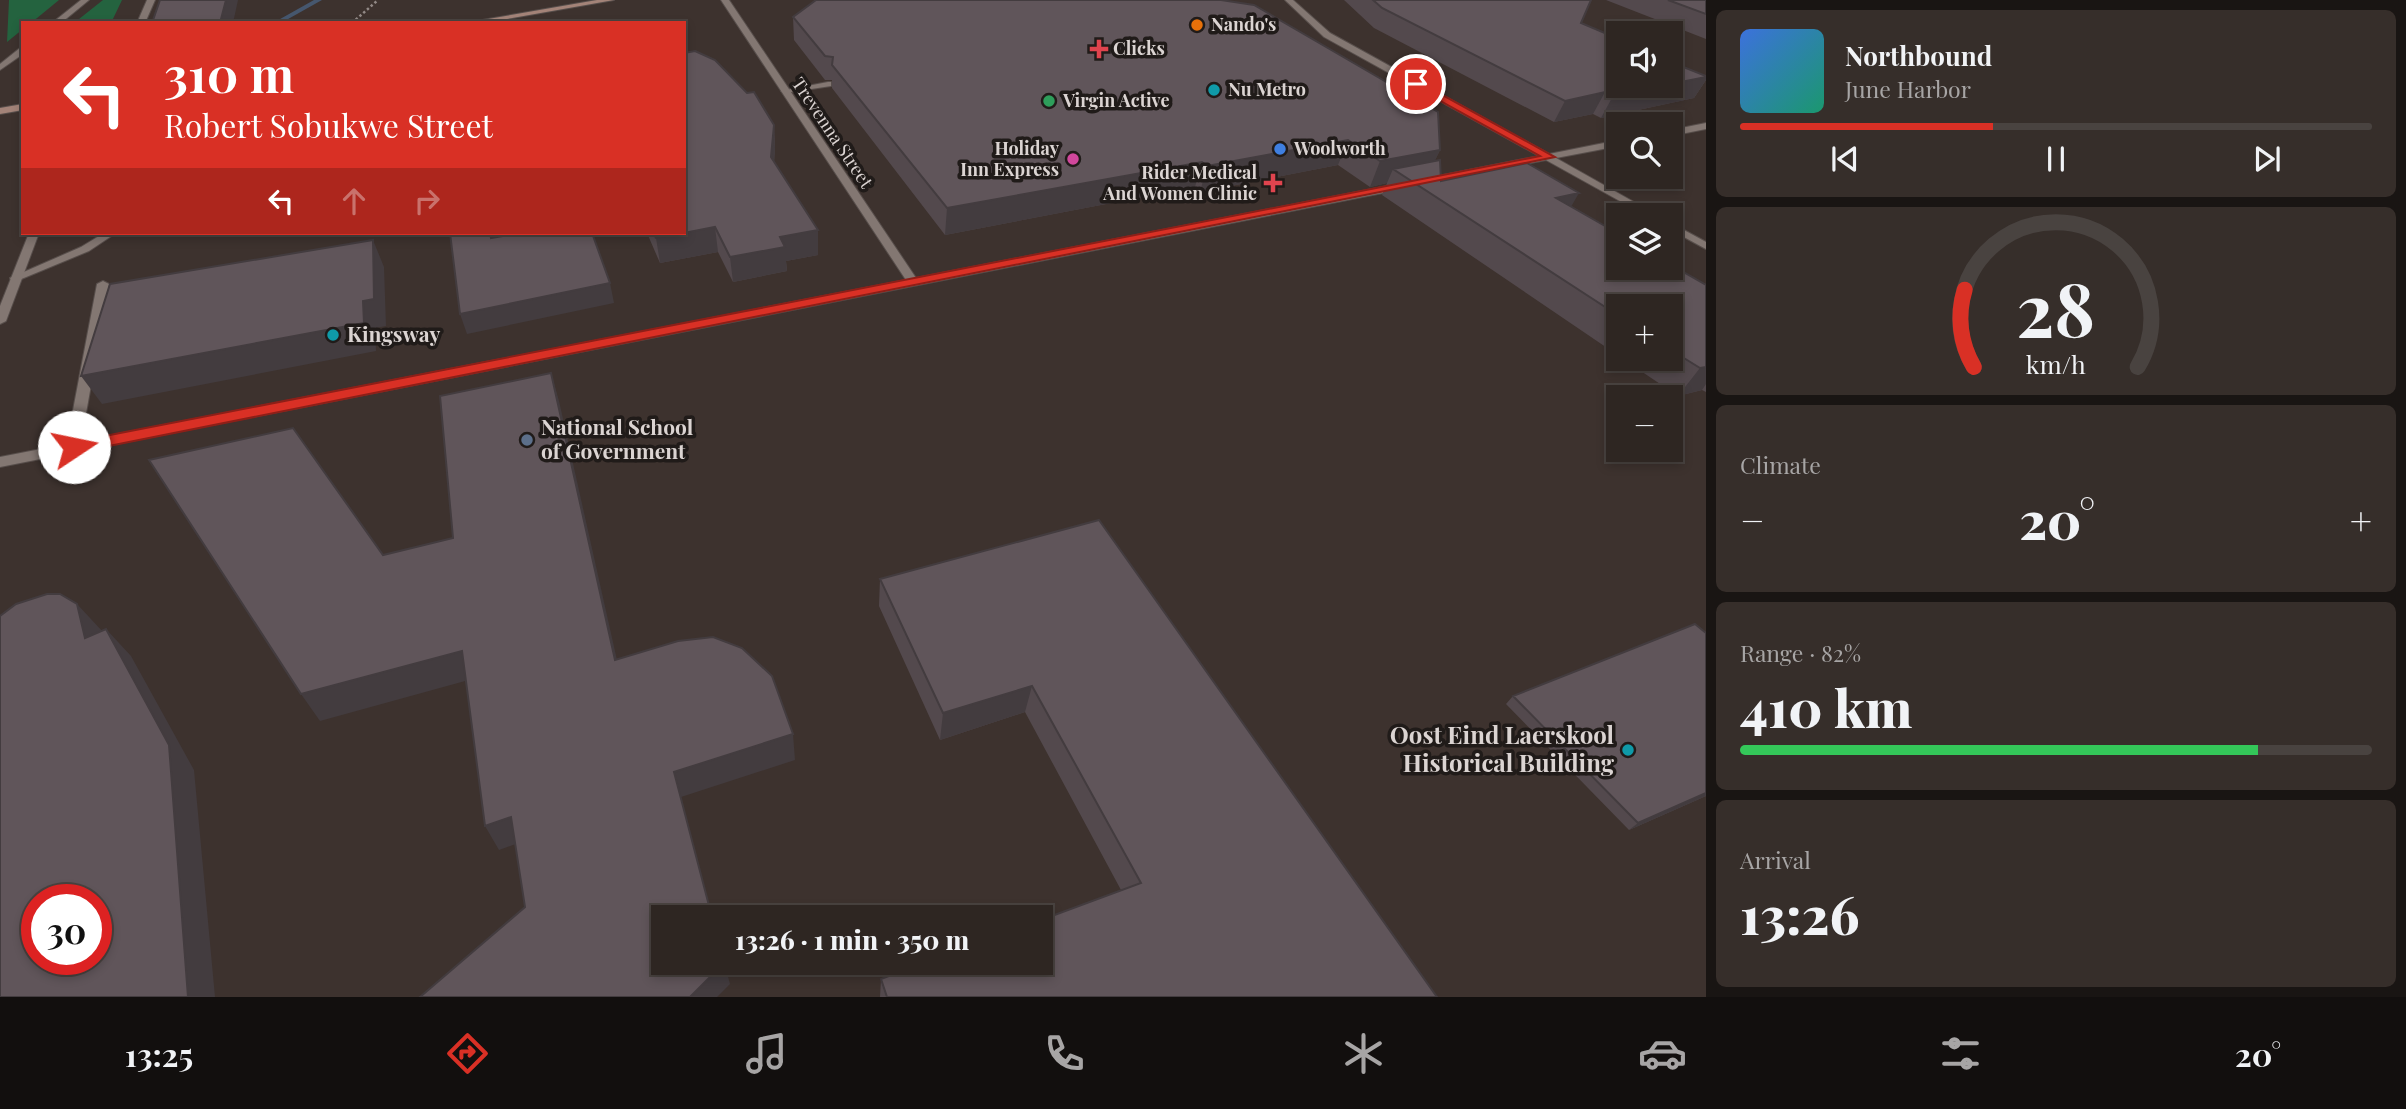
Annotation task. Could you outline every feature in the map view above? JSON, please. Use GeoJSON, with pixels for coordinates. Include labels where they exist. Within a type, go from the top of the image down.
{"type":"FeatureCollection","features":[{"type":"Feature","properties":{"kind":"main road"},"geometry":{"type":"LineString","coordinates":[[481,21],[610,0]]}},
{"type":"Feature","properties":{"kind":"main road"},"geometry":{"type":"LineString","coordinates":[[0,111],[21,107]]}},
{"type":"Feature","properties":{"kind":"street"},"geometry":{"type":"LineString","coordinates":[[59,21],[85,0]]}},
{"type":"Feature","properties":{"kind":"street"},"geometry":{"type":"LineString","coordinates":[[142,21],[151,0]]}},
{"type":"Feature","properties":{"kind":"street","name":"Trevenna Street"},"geometry":{"type":"LineString","coordinates":[[725,0],[913,282]]}},
{"type":"Feature","properties":{"kind":"street"},"geometry":{"type":"LineString","coordinates":[[1289,0],[1327,35],[1631,203]]}},
{"type":"Feature","properties":{"kind":"street"},"geometry":{"type":"LineString","coordinates":[[0,68],[21,52]]}},
{"type":"Feature","properties":{"kind":"street"},"geometry":{"type":"LineString","coordinates":[[785,90],[828,84]]}},
{"type":"Feature","properties":{"kind":"street"},"geometry":{"type":"LineString","coordinates":[[1683,131],[1706,126]]}},
{"type":"Feature","properties":{"kind":"street"},"geometry":{"type":"LineString","coordinates":[[0,462],[1606,146]]}},
{"type":"Feature","properties":{"kind":"street"},"geometry":{"type":"LineString","coordinates":[[1683,233],[1706,246]]}},
{"type":"Feature","properties":{"kind":"street"},"geometry":{"type":"LineString","coordinates":[[0,321],[33,235]]}},
{"type":"Feature","properties":{"kind":"street"},"geometry":{"type":"LineString","coordinates":[[15,278],[85,249],[108,235]]}},
{"type":"Feature","properties":{"kind":"street"},"geometry":{"type":"LineString","coordinates":[[74,447],[103,284]]}},
{"type":"Feature","properties":{"kind":"path"},"geometry":{"type":"LineString","coordinates":[[354,21],[378,0]]}},
{"type":"Feature","properties":{"kind":"green space"},"geometry":{"type":"Polygon","coordinates":[[[9,0],[59,0],[33,21],[21,21],[21,31],[7,42],[9,0]]]}},
{"type":"Feature","properties":{"kind":"green space"},"geometry":{"type":"Polygon","coordinates":[[[103,0],[122,0],[112,21],[77,21],[103,0]]]}},
{"type":"Feature","properties":{"kind":"building"},"geometry":{"type":"Polygon","coordinates":[[[160,0],[226,0],[221,21],[153,21],[160,0]]]}},
{"type":"Feature","properties":{"kind":"building"},"geometry":{"type":"Polygon","coordinates":[[[816,0],[1221,0],[1254,5],[1438,112],[1440,150],[1380,161],[1348,140],[1207,166],[1202,162],[947,208],[832,65],[833,57],[825,56],[793,17],[816,0]]]}},
{"type":"Feature","properties":{"kind":"building"},"geometry":{"type":"Polygon","coordinates":[[[1373,0],[1591,0],[1581,23],[1606,34],[1606,92],[1565,101],[1382,8],[1373,0]]]}},
{"type":"Feature","properties":{"kind":"building"},"geometry":{"type":"Polygon","coordinates":[[[1668,0],[1706,0],[1706,14],[1668,0]]]}},
{"type":"Feature","properties":{"kind":"building"},"geometry":{"type":"Polygon","coordinates":[[[695,51],[715,60],[747,93],[754,92],[774,125],[771,157],[818,230],[780,237],[785,247],[730,257],[715,227],[686,233],[686,53],[695,51]]]}},
{"type":"Feature","properties":{"kind":"building"},"geometry":{"type":"Polygon","coordinates":[[[1683,67],[1706,76],[1683,82],[1683,67]]]}},
{"type":"Feature","properties":{"kind":"building"},"geometry":{"type":"Polygon","coordinates":[[[1440,160],[1441,181],[1527,163],[1579,193],[1556,198],[1606,227],[1606,280],[1683,280],[1683,272],[1706,285],[1706,367],[1700,368],[1683,357],[1683,294],[1606,294],[1606,308],[1393,169],[1440,160]]]}},
{"type":"Feature","properties":{"kind":"building"},"geometry":{"type":"Polygon","coordinates":[[[450,235],[490,235],[491,238],[509,235],[593,235],[610,283],[460,314],[450,235]]]}},
{"type":"Feature","properties":{"kind":"building"},"geometry":{"type":"Polygon","coordinates":[[[373,240],[374,299],[363,301],[364,323],[81,376],[110,284],[373,240]]]}},
{"type":"Feature","properties":{"kind":"building"},"geometry":{"type":"Polygon","coordinates":[[[551,373],[615,660],[678,641],[713,637],[742,648],[772,676],[793,734],[674,772],[709,905],[651,905],[651,975],[712,975],[690,997],[420,997],[525,907],[511,817],[485,826],[462,651],[301,694],[149,460],[293,428],[383,555],[453,538],[440,396],[551,373]]]}},
{"type":"Feature","properties":{"kind":"building"},"geometry":{"type":"Polygon","coordinates":[[[1099,520],[1437,997],[887,997],[881,979],[891,975],[1053,975],[1053,916],[1141,883],[1032,686],[943,713],[880,579],[1099,520]]]}},
{"type":"Feature","properties":{"kind":"building"},"geometry":{"type":"Polygon","coordinates":[[[47,594],[60,594],[77,604],[85,638],[106,629],[169,745],[188,997],[0,997],[0,616],[16,604],[47,594]]]}},
{"type":"Feature","properties":{"kind":"building","name":"Oost Eind Laerskool Historical Building"},"geometry":{"type":"Polygon","coordinates":[[[1695,624],[1706,633],[1706,793],[1638,823],[1513,696],[1695,624]]]}},
{"type":"Feature","properties":{"kind":"waterway"},"geometry":{"type":"LineString","coordinates":[[280,21],[319,0]]}},
{"type":"Feature","properties":{"kind":"place","name":"Nando's"},"geometry":{"type":"Point","coordinates":[1197,25]}},
{"type":"Feature","properties":{"kind":"place","name":"Clicks"},"geometry":{"type":"Point","coordinates":[1099,49]}},
{"type":"Feature","properties":{"kind":"place","name":"Nu Metro"},"geometry":{"type":"Point","coordinates":[1214,90]}},
{"type":"Feature","properties":{"kind":"place","name":"Virgin Active"},"geometry":{"type":"Point","coordinates":[1049,101]}},
{"type":"Feature","properties":{"kind":"place","name":"Woolworth"},"geometry":{"type":"Point","coordinates":[1280,149]}},
{"type":"Feature","properties":{"kind":"place","name":"Holiday Inn Express"},"geometry":{"type":"Point","coordinates":[1073,159]}},
{"type":"Feature","properties":{"kind":"place","name":"Rider Medical And Women Clinic"},"geometry":{"type":"Point","coordinates":[1273,183]}},
{"type":"Feature","properties":{"kind":"place","name":"Kingsway"},"geometry":{"type":"Point","coordinates":[333,335]}},
{"type":"Feature","properties":{"kind":"place","name":"National School of Government"},"geometry":{"type":"Point","coordinates":[527,440]}},
{"type":"Feature","properties":{"kind":"place","name":"Oost Eind Laerskool Historical Building"},"geometry":{"type":"Point","coordinates":[1628,750]}},
{"type":"Feature","properties":{"kind":"route"},"geometry":{"type":"LineString","coordinates":[[74,447],[1550,157],[1416,84]]}}]}
